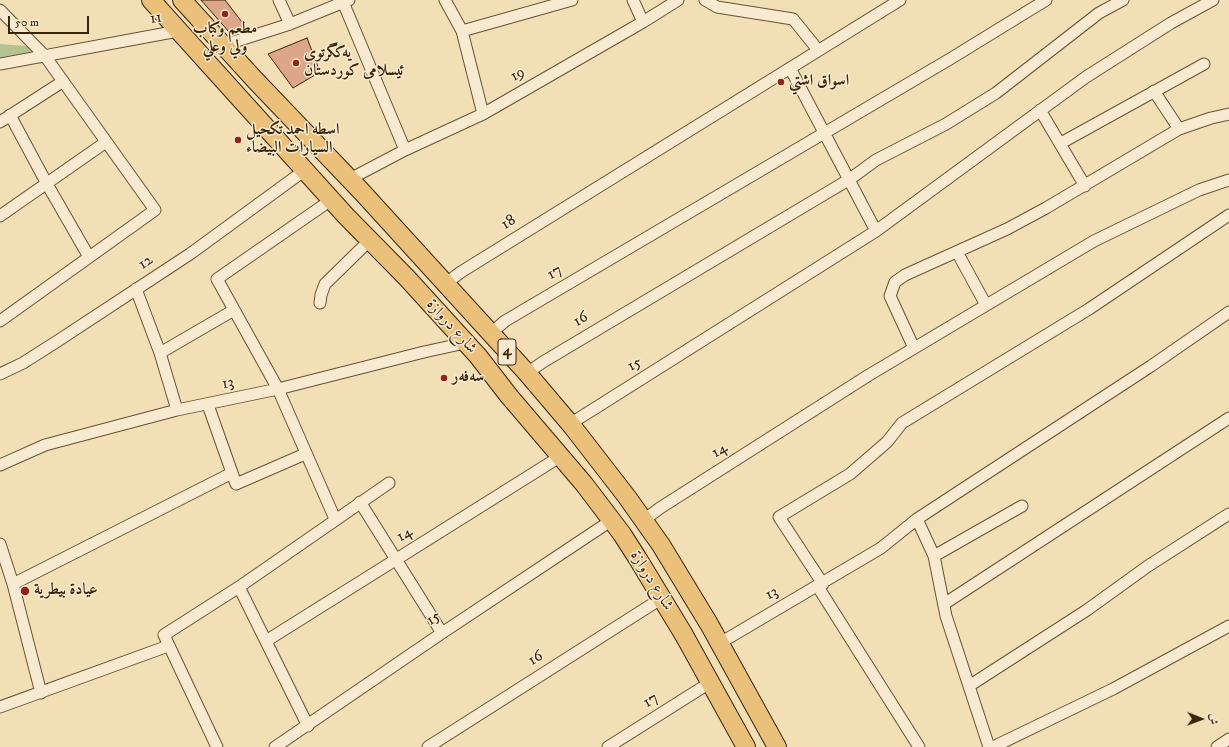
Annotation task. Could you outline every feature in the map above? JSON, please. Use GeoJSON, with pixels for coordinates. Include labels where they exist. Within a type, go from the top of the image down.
{"type":"FeatureCollection","features":[{"type":"Feature","properties":{"kind":"main road","name":"شارع دروازة"},"geometry":{"type":"LineString","coordinates":[[151,0],[331,200],[466,343],[561,456],[612,520],[662,598],[711,682],[746,747]]}},
{"type":"Feature","properties":{"kind":"main road","name":"شارع دروازة"},"geometry":{"type":"LineString","coordinates":[[182,0],[350,179],[527,373],[570,424],[644,520],[720,643],[777,747]]}},
{"type":"Feature","properties":{"kind":"main road"},"geometry":{"type":"LineString","coordinates":[[672,615],[695,601]]}},
{"type":"Feature","properties":{"kind":"street"},"geometry":{"type":"LineString","coordinates":[[278,0],[290,24]]}},
{"type":"Feature","properties":{"kind":"street"},"geometry":{"type":"LineString","coordinates":[[445,0],[462,31],[483,114]]}},
{"type":"Feature","properties":{"kind":"street"},"geometry":{"type":"LineString","coordinates":[[462,31],[572,0]]}},
{"type":"Feature","properties":{"kind":"street"},"geometry":{"type":"LineString","coordinates":[[633,0],[643,22]]}},
{"type":"Feature","properties":{"kind":"street","name":"19"},"geometry":{"type":"LineString","coordinates":[[350,179],[369,167],[483,114],[643,22],[678,0]]}},
{"type":"Feature","properties":{"kind":"street"},"geometry":{"type":"LineString","coordinates":[[705,0],[717,7],[793,19],[818,50]]}},
{"type":"Feature","properties":{"kind":"street"},"geometry":{"type":"LineString","coordinates":[[717,7],[730,0]]}},
{"type":"Feature","properties":{"kind":"street","name":"18"},"geometry":{"type":"LineString","coordinates":[[445,284],[461,272],[900,0]]}},
{"type":"Feature","properties":{"kind":"street","name":"17"},"geometry":{"type":"LineString","coordinates":[[490,334],[505,321],[826,133],[1046,0]]}},
{"type":"Feature","properties":{"kind":"street","name":"16"},"geometry":{"type":"LineString","coordinates":[[527,373],[542,362],[850,179],[876,160],[946,124],[996,93],[1099,13],[1123,0]]}},
{"type":"Feature","properties":{"kind":"street","name":"15"},"geometry":{"type":"LineString","coordinates":[[570,424],[586,412],[699,344],[876,231],[1040,110],[1119,56],[1171,23],[1213,0]]}},
{"type":"Feature","properties":{"kind":"street"},"geometry":{"type":"LineString","coordinates":[[224,45],[290,24],[346,1],[405,150]]}},
{"type":"Feature","properties":{"kind":"street"},"geometry":{"type":"LineString","coordinates":[[0,10],[45,56],[62,82],[155,210],[0,321]]}},
{"type":"Feature","properties":{"kind":"street","name":"11"},"geometry":{"type":"LineString","coordinates":[[0,64],[178,31]]}},
{"type":"Feature","properties":{"kind":"street"},"geometry":{"type":"LineString","coordinates":[[1061,143],[1204,64]]}},
{"type":"Feature","properties":{"kind":"street"},"geometry":{"type":"LineString","coordinates":[[790,68],[826,133],[876,231]]}},
{"type":"Feature","properties":{"kind":"street"},"geometry":{"type":"LineString","coordinates":[[0,122],[62,82]]}},
{"type":"Feature","properties":{"kind":"street"},"geometry":{"type":"LineString","coordinates":[[1154,91],[1179,129]]}},
{"type":"Feature","properties":{"kind":"street"},"geometry":{"type":"LineString","coordinates":[[1040,110],[1061,143],[1085,186]]}},
{"type":"Feature","properties":{"kind":"street"},"geometry":{"type":"LineString","coordinates":[[914,348],[890,296],[891,289],[895,282],[905,275],[1007,229],[1085,186],[1179,129],[1211,118],[1229,114]]}},
{"type":"Feature","properties":{"kind":"street"},"geometry":{"type":"LineString","coordinates":[[10,115],[47,184],[89,257]]}},
{"type":"Feature","properties":{"kind":"street"},"geometry":{"type":"LineString","coordinates":[[0,216],[106,142]]}},
{"type":"Feature","properties":{"kind":"street","name":"12"},"geometry":{"type":"LineString","coordinates":[[0,374],[43,351],[190,254],[305,170]]}},
{"type":"Feature","properties":{"kind":"street","name":"14"},"geometry":{"type":"LineString","coordinates":[[644,520],[660,508],[914,348],[1094,241],[1199,190],[1229,180]]}},
{"type":"Feature","properties":{"kind":"street"},"geometry":{"type":"LineString","coordinates":[[331,200],[217,279],[278,389],[305,454],[335,519]]}},
{"type":"Feature","properties":{"kind":"street"},"geometry":{"type":"LineString","coordinates":[[919,747],[779,517],[850,474],[887,442],[902,423],[1088,308],[1229,215]]}},
{"type":"Feature","properties":{"kind":"street"},"geometry":{"type":"LineString","coordinates":[[320,303],[325,284],[370,240]]}},
{"type":"Feature","properties":{"kind":"street"},"geometry":{"type":"LineString","coordinates":[[957,252],[986,305]]}},
{"type":"Feature","properties":{"kind":"street"},"geometry":{"type":"LineString","coordinates":[[136,289],[160,353],[177,410]]}},
{"type":"Feature","properties":{"kind":"street"},"geometry":{"type":"LineString","coordinates":[[160,353],[234,310]]}},
{"type":"Feature","properties":{"kind":"street","name":"13"},"geometry":{"type":"LineString","coordinates":[[720,643],[821,585],[881,548],[917,519],[1151,366],[1229,312]]}},
{"type":"Feature","properties":{"kind":"street","name":"13"},"geometry":{"type":"LineString","coordinates":[[0,465],[45,445],[177,410],[208,405],[278,389],[424,352],[466,343]]}},
{"type":"Feature","properties":{"kind":"street"},"geometry":{"type":"LineString","coordinates":[[208,405],[236,484],[305,454]]}},
{"type":"Feature","properties":{"kind":"street"},"geometry":{"type":"LineString","coordinates":[[944,604],[1229,418]]}},
{"type":"Feature","properties":{"kind":"street","name":"14"},"geometry":{"type":"LineString","coordinates":[[266,641],[561,456]]}},
{"type":"Feature","properties":{"kind":"street"},"geometry":{"type":"LineString","coordinates":[[13,584],[232,473]]}},
{"type":"Feature","properties":{"kind":"street"},"geometry":{"type":"LineString","coordinates":[[216,747],[164,635],[239,587],[389,483]]}},
{"type":"Feature","properties":{"kind":"street"},"geometry":{"type":"LineString","coordinates":[[360,502],[442,633]]}},
{"type":"Feature","properties":{"kind":"street"},"geometry":{"type":"LineString","coordinates":[[934,556],[1022,506]]}},
{"type":"Feature","properties":{"kind":"street"},"geometry":{"type":"LineString","coordinates":[[968,686],[1087,610],[1148,566],[1229,514]]}},
{"type":"Feature","properties":{"kind":"street"},"geometry":{"type":"LineString","coordinates":[[917,519],[934,556],[944,604],[968,686],[989,747]]}},
{"type":"Feature","properties":{"kind":"street","name":"15"},"geometry":{"type":"LineString","coordinates":[[275,747],[308,726],[442,633],[612,520]]}},
{"type":"Feature","properties":{"kind":"street"},"geometry":{"type":"LineString","coordinates":[[0,544],[13,584],[41,693]]}},
{"type":"Feature","properties":{"kind":"street"},"geometry":{"type":"LineString","coordinates":[[239,587],[308,726]]}},
{"type":"Feature","properties":{"kind":"street","name":"16"},"geometry":{"type":"LineString","coordinates":[[428,747],[662,598]]}},
{"type":"Feature","properties":{"kind":"street"},"geometry":{"type":"LineString","coordinates":[[993,747],[1113,689],[1229,626]]}},
{"type":"Feature","properties":{"kind":"street"},"geometry":{"type":"LineString","coordinates":[[0,707],[168,646]]}},
{"type":"Feature","properties":{"kind":"street","name":"17"},"geometry":{"type":"LineString","coordinates":[[608,747],[711,682]]}},
{"type":"Feature","properties":{"kind":"street"},"geometry":{"type":"LineString","coordinates":[[1217,747],[1229,739]]}},
{"type":"Feature","properties":{"kind":"green space"},"geometry":{"type":"Polygon","coordinates":[[[0,44],[28,46],[31,50],[30,54],[0,59],[0,44]]]}},
{"type":"Feature","properties":{"kind":"building","name":"مطعم وكباب ولي وعلي"},"geometry":{"type":"Polygon","coordinates":[[[201,0],[225,0],[245,26],[229,32],[201,0]]]}},
{"type":"Feature","properties":{"kind":"building","name":"یەکگرتوی ئیسلامی کوردستان"},"geometry":{"type":"Polygon","coordinates":[[[307,38],[320,72],[293,88],[268,54],[307,38]]]}},
{"type":"Feature","properties":{"kind":"place","name":"مطعم وكباب ولي وعلي"},"geometry":{"type":"Point","coordinates":[225,14]}},
{"type":"Feature","properties":{"kind":"place","name":"یەکگرتوی ئیسلامی کوردستان"},"geometry":{"type":"Point","coordinates":[296,63]}},
{"type":"Feature","properties":{"kind":"place","name":"اسواق اشتي"},"geometry":{"type":"Point","coordinates":[781,82]}},
{"type":"Feature","properties":{"kind":"place","name":"اسطه احمد تكحيل السيارات البيضاء"},"geometry":{"type":"Point","coordinates":[238,140]}},
{"type":"Feature","properties":{"kind":"place","name":"سەفەر"},"geometry":{"type":"Point","coordinates":[444,378]}},
{"type":"Feature","properties":{"kind":"place","name":"عيادة بيطرية"},"geometry":{"type":"Point","coordinates":[25,591]}}]}
